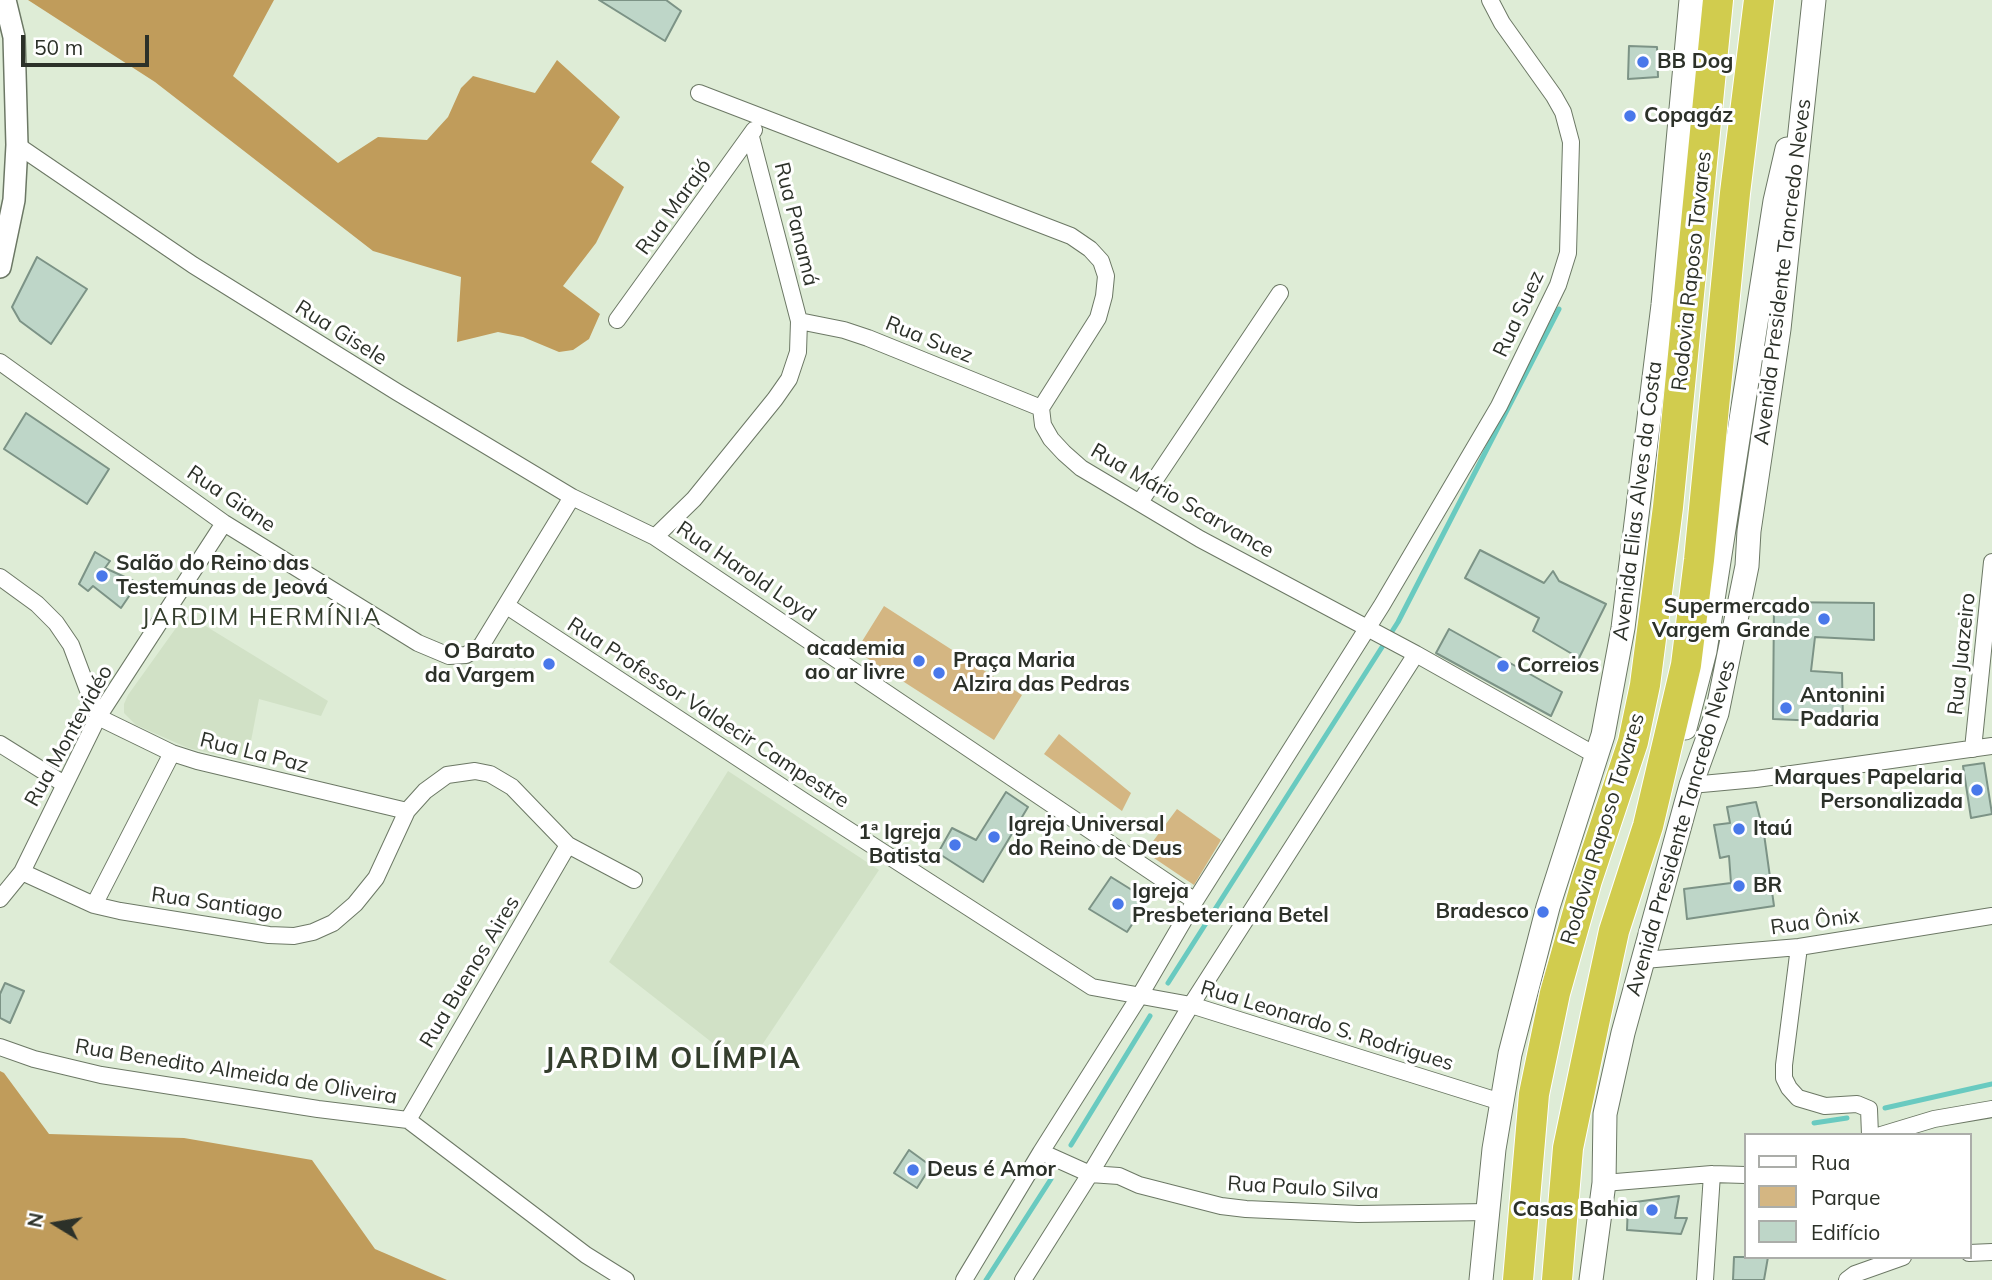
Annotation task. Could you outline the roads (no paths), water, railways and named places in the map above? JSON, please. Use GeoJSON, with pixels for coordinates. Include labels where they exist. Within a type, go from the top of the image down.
{"type":"FeatureCollection","features":[{"type":"Feature","properties":{"kind":"highway","name":"Rodovia Raposo Tavares"},"geometry":{"type":"LineString","coordinates":[[1518,1280],[1532,1107],[1550,1018],[1587,880],[1633,741],[1645,685],[1668,507],[1718,0]]}},
{"type":"Feature","properties":{"kind":"highway","name":"Rodovia Raposo Tavares"},"geometry":{"type":"LineString","coordinates":[[1557,1280],[1568,1148],[1614,931],[1648,826],[1686,665],[1735,193],[1759,0]]}},
{"type":"Feature","properties":{"kind":"main road","name":"Avenida Elias Alves da Costa"},"geometry":{"type":"LineString","coordinates":[[1482,1280],[1501,1102],[1522,1002],[1545,918],[1597,756],[1611,700],[1623,628],[1661,319],[1691,0]]}},
{"type":"Feature","properties":{"kind":"main road","name":"Avenida Presidente Tancredo Neves"},"geometry":{"type":"LineString","coordinates":[[1591,1280],[1604,1183],[1605,1114],[1623,1033],[1691,785],[1717,713],[1747,566],[1748,531],[1779,329],[1814,0]]}},
{"type":"Feature","properties":{"kind":"main road"},"geometry":{"type":"LineString","coordinates":[[1648,826],[1672,771],[1705,651],[1775,201],[1811,45]]}},
{"type":"Feature","properties":{"kind":"street"},"geometry":{"type":"LineString","coordinates":[[0,267],[14,200],[17,145],[14,37],[5,0]]}},
{"type":"Feature","properties":{"kind":"street","name":"Rua Suez"},"geometry":{"type":"LineString","coordinates":[[964,1280],[1139,997],[1195,901],[1367,630],[1499,406],[1558,285],[1568,253],[1571,142],[1563,112],[1554,96],[1490,0]]}},
{"type":"Feature","properties":{"kind":"street"},"geometry":{"type":"LineString","coordinates":[[699,93],[1071,236],[1090,249],[1101,261],[1106,276],[1098,318],[1041,408]]}},
{"type":"Feature","properties":{"kind":"street","name":"Rua Marajó"},"geometry":{"type":"LineString","coordinates":[[617,320],[751,137],[760,115]]}},
{"type":"Feature","properties":{"kind":"street","name":"Rua Panamá"},"geometry":{"type":"LineString","coordinates":[[655,537],[694,499],[760,419],[789,379],[798,352],[799,321],[751,137]]}},
{"type":"Feature","properties":{"kind":"street","name":"Rua Gisele"},"geometry":{"type":"LineString","coordinates":[[17,145],[222,284],[572,497],[655,537]]}},
{"type":"Feature","properties":{"kind":"street"},"geometry":{"type":"LineString","coordinates":[[1140,502],[1280,293]]}},
{"type":"Feature","properties":{"kind":"street","name":"Rua Suez"},"geometry":{"type":"LineString","coordinates":[[799,321],[868,338],[1041,408]]}},
{"type":"Feature","properties":{"kind":"street","name":"Rua Giane"},"geometry":{"type":"LineString","coordinates":[[0,362],[223,523],[418,643],[449,656],[466,654],[481,646],[572,497]]}},
{"type":"Feature","properties":{"kind":"street","name":"Rua Mário Scarvance"},"geometry":{"type":"LineString","coordinates":[[1041,408],[1043,425],[1051,439],[1081,468],[1200,539],[1416,654],[1597,756]]}},
{"type":"Feature","properties":{"kind":"street","name":"Rua Montevidéo"},"geometry":{"type":"LineString","coordinates":[[0,899],[22,872],[98,717],[223,523]]}},
{"type":"Feature","properties":{"kind":"street","name":"Rua Harold Loyd"},"geometry":{"type":"LineString","coordinates":[[655,537],[1195,901]]}},
{"type":"Feature","properties":{"kind":"street","name":"Rua Juazeiro"},"geometry":{"type":"LineString","coordinates":[[1973,749],[1992,562]]}},
{"type":"Feature","properties":{"kind":"street"},"geometry":{"type":"LineString","coordinates":[[0,577],[37,604],[56,623],[71,645],[98,717]]}},
{"type":"Feature","properties":{"kind":"street","name":"Rua Professor Valdecir Campestre"},"geometry":{"type":"LineString","coordinates":[[507,606],[804,802],[1092,987],[1139,997]]}},
{"type":"Feature","properties":{"kind":"street"},"geometry":{"type":"LineString","coordinates":[[1023,1280],[1191,1005],[1416,654]]}},
{"type":"Feature","properties":{"kind":"street","name":"Rua La Paz"},"geometry":{"type":"LineString","coordinates":[[98,717],[172,753],[219,768],[407,811]]}},
{"type":"Feature","properties":{"kind":"street"},"geometry":{"type":"LineString","coordinates":[[0,744],[64,784]]}},
{"type":"Feature","properties":{"kind":"street"},"geometry":{"type":"LineString","coordinates":[[1691,785],[1756,779],[1992,746]]}},
{"type":"Feature","properties":{"kind":"street"},"geometry":{"type":"LineString","coordinates":[[94,905],[172,753]]}},
{"type":"Feature","properties":{"kind":"street","name":"Rua Santiago"},"geometry":{"type":"LineString","coordinates":[[22,872],[94,905],[151,918],[269,935],[294,936],[313,932],[333,923],[355,904],[376,878],[407,811],[438,780],[458,772],[475,771],[490,774],[512,787],[568,845],[634,880]]}},
{"type":"Feature","properties":{"kind":"street","name":"Rua Buenos Aires"},"geometry":{"type":"LineString","coordinates":[[408,1120],[568,845]]}},
{"type":"Feature","properties":{"kind":"street","name":"Rua Ônix"},"geometry":{"type":"LineString","coordinates":[[1644,960],[1799,947],[1992,916]]}},
{"type":"Feature","properties":{"kind":"street"},"geometry":{"type":"LineString","coordinates":[[1799,947],[1784,1078],[1798,1098],[1825,1106],[1857,1104],[1869,1109],[1870,1133]]}},
{"type":"Feature","properties":{"kind":"street","name":"Rua Leonardo S. Rodrigues"},"geometry":{"type":"LineString","coordinates":[[1139,997],[1191,1005],[1501,1102]]}},
{"type":"Feature","properties":{"kind":"street","name":"Rua Benedito Almeida de Oliveira"},"geometry":{"type":"LineString","coordinates":[[0,1047],[34,1059],[101,1075],[318,1110],[408,1120],[586,1255],[626,1280]]}},
{"type":"Feature","properties":{"kind":"street"},"geometry":{"type":"LineString","coordinates":[[1888,1133],[1934,1119],[1992,1109]]}},
{"type":"Feature","properties":{"kind":"street","name":"Rua Paulo Silva"},"geometry":{"type":"LineString","coordinates":[[1041,1152],[1090,1174],[1119,1176],[1139,1185],[1221,1206],[1358,1214],[1488,1212]]}},
{"type":"Feature","properties":{"kind":"street"},"geometry":{"type":"LineString","coordinates":[[1705,1280],[1712,1174]]}},
{"type":"Feature","properties":{"kind":"street"},"geometry":{"type":"LineString","coordinates":[[1604,1183],[1712,1174],[1744,1175]]}},
{"type":"Feature","properties":{"kind":"street"},"geometry":{"type":"LineString","coordinates":[[1971,1253],[1992,1252]]}},
{"type":"Feature","properties":{"kind":"street"},"geometry":{"type":"LineString","coordinates":[[1847,1280],[1898,1259]]}},
{"type":"Feature","properties":{"kind":"waterway"},"geometry":{"type":"LineString","coordinates":[[1168,983],[1398,622],[1559,309]]}},
{"type":"Feature","properties":{"kind":"waterway"},"geometry":{"type":"LineString","coordinates":[[1071,1145],[1150,1016]]}},
{"type":"Feature","properties":{"kind":"waterway"},"geometry":{"type":"LineString","coordinates":[[1885,1108],[1992,1084]]}},
{"type":"Feature","properties":{"kind":"waterway"},"geometry":{"type":"LineString","coordinates":[[1814,1123],[1847,1118]]}},
{"type":"Feature","properties":{"kind":"waterway"},"geometry":{"type":"LineString","coordinates":[[986,1280],[1051,1179]]}},
{"type":"Feature","properties":{"kind":"place","name":"BB Dog"},"geometry":{"type":"Point","coordinates":[1643,62]}},
{"type":"Feature","properties":{"kind":"place","name":"Copagáz"},"geometry":{"type":"Point","coordinates":[1630,116]}},
{"type":"Feature","properties":{"kind":"place","name":"Salão do Reino das Testemunas de Jeová"},"geometry":{"type":"Point","coordinates":[102,576]}},
{"type":"Feature","properties":{"kind":"place","name":"Supermercado Vargem Grande"},"geometry":{"type":"Point","coordinates":[1824,619]}},
{"type":"Feature","properties":{"kind":"place","name":"academia ao ar livre"},"geometry":{"type":"Point","coordinates":[919,661]}},
{"type":"Feature","properties":{"kind":"place","name":"O Barato da Vargem"},"geometry":{"type":"Point","coordinates":[549,664]}},
{"type":"Feature","properties":{"kind":"place","name":"Correios"},"geometry":{"type":"Point","coordinates":[1503,666]}},
{"type":"Feature","properties":{"kind":"place","name":"Praça Maria Alzira das Pedras"},"geometry":{"type":"Point","coordinates":[939,673]}},
{"type":"Feature","properties":{"kind":"place","name":"Antonini Padaria"},"geometry":{"type":"Point","coordinates":[1786,708]}},
{"type":"Feature","properties":{"kind":"place","name":"Marques Papelaria Personalizada"},"geometry":{"type":"Point","coordinates":[1977,790]}},
{"type":"Feature","properties":{"kind":"place","name":"Itaú"},"geometry":{"type":"Point","coordinates":[1739,829]}},
{"type":"Feature","properties":{"kind":"place","name":"Igreja Universal do Reino de Deus"},"geometry":{"type":"Point","coordinates":[994,837]}},
{"type":"Feature","properties":{"kind":"place","name":"1ª Igreja Batista"},"geometry":{"type":"Point","coordinates":[955,845]}},
{"type":"Feature","properties":{"kind":"place","name":"BR"},"geometry":{"type":"Point","coordinates":[1739,886]}},
{"type":"Feature","properties":{"kind":"place","name":"Igreja Presbeteriana Betel"},"geometry":{"type":"Point","coordinates":[1118,904]}},
{"type":"Feature","properties":{"kind":"place","name":"Bradesco"},"geometry":{"type":"Point","coordinates":[1543,912]}},
{"type":"Feature","properties":{"kind":"place","name":"Deus é Amor"},"geometry":{"type":"Point","coordinates":[913,1170]}},
{"type":"Feature","properties":{"kind":"place","name":"Casas Bahia"},"geometry":{"type":"Point","coordinates":[1652,1210]}},
{"type":"Feature","properties":{"kind":"district","name":"JARDIM HERMÍNIA"},"geometry":{"type":"Point","coordinates":[262,618]}},
{"type":"Feature","properties":{"kind":"district","name":"JARDIM OLÍMPIA"},"geometry":{"type":"Point","coordinates":[673,1060]}}]}
